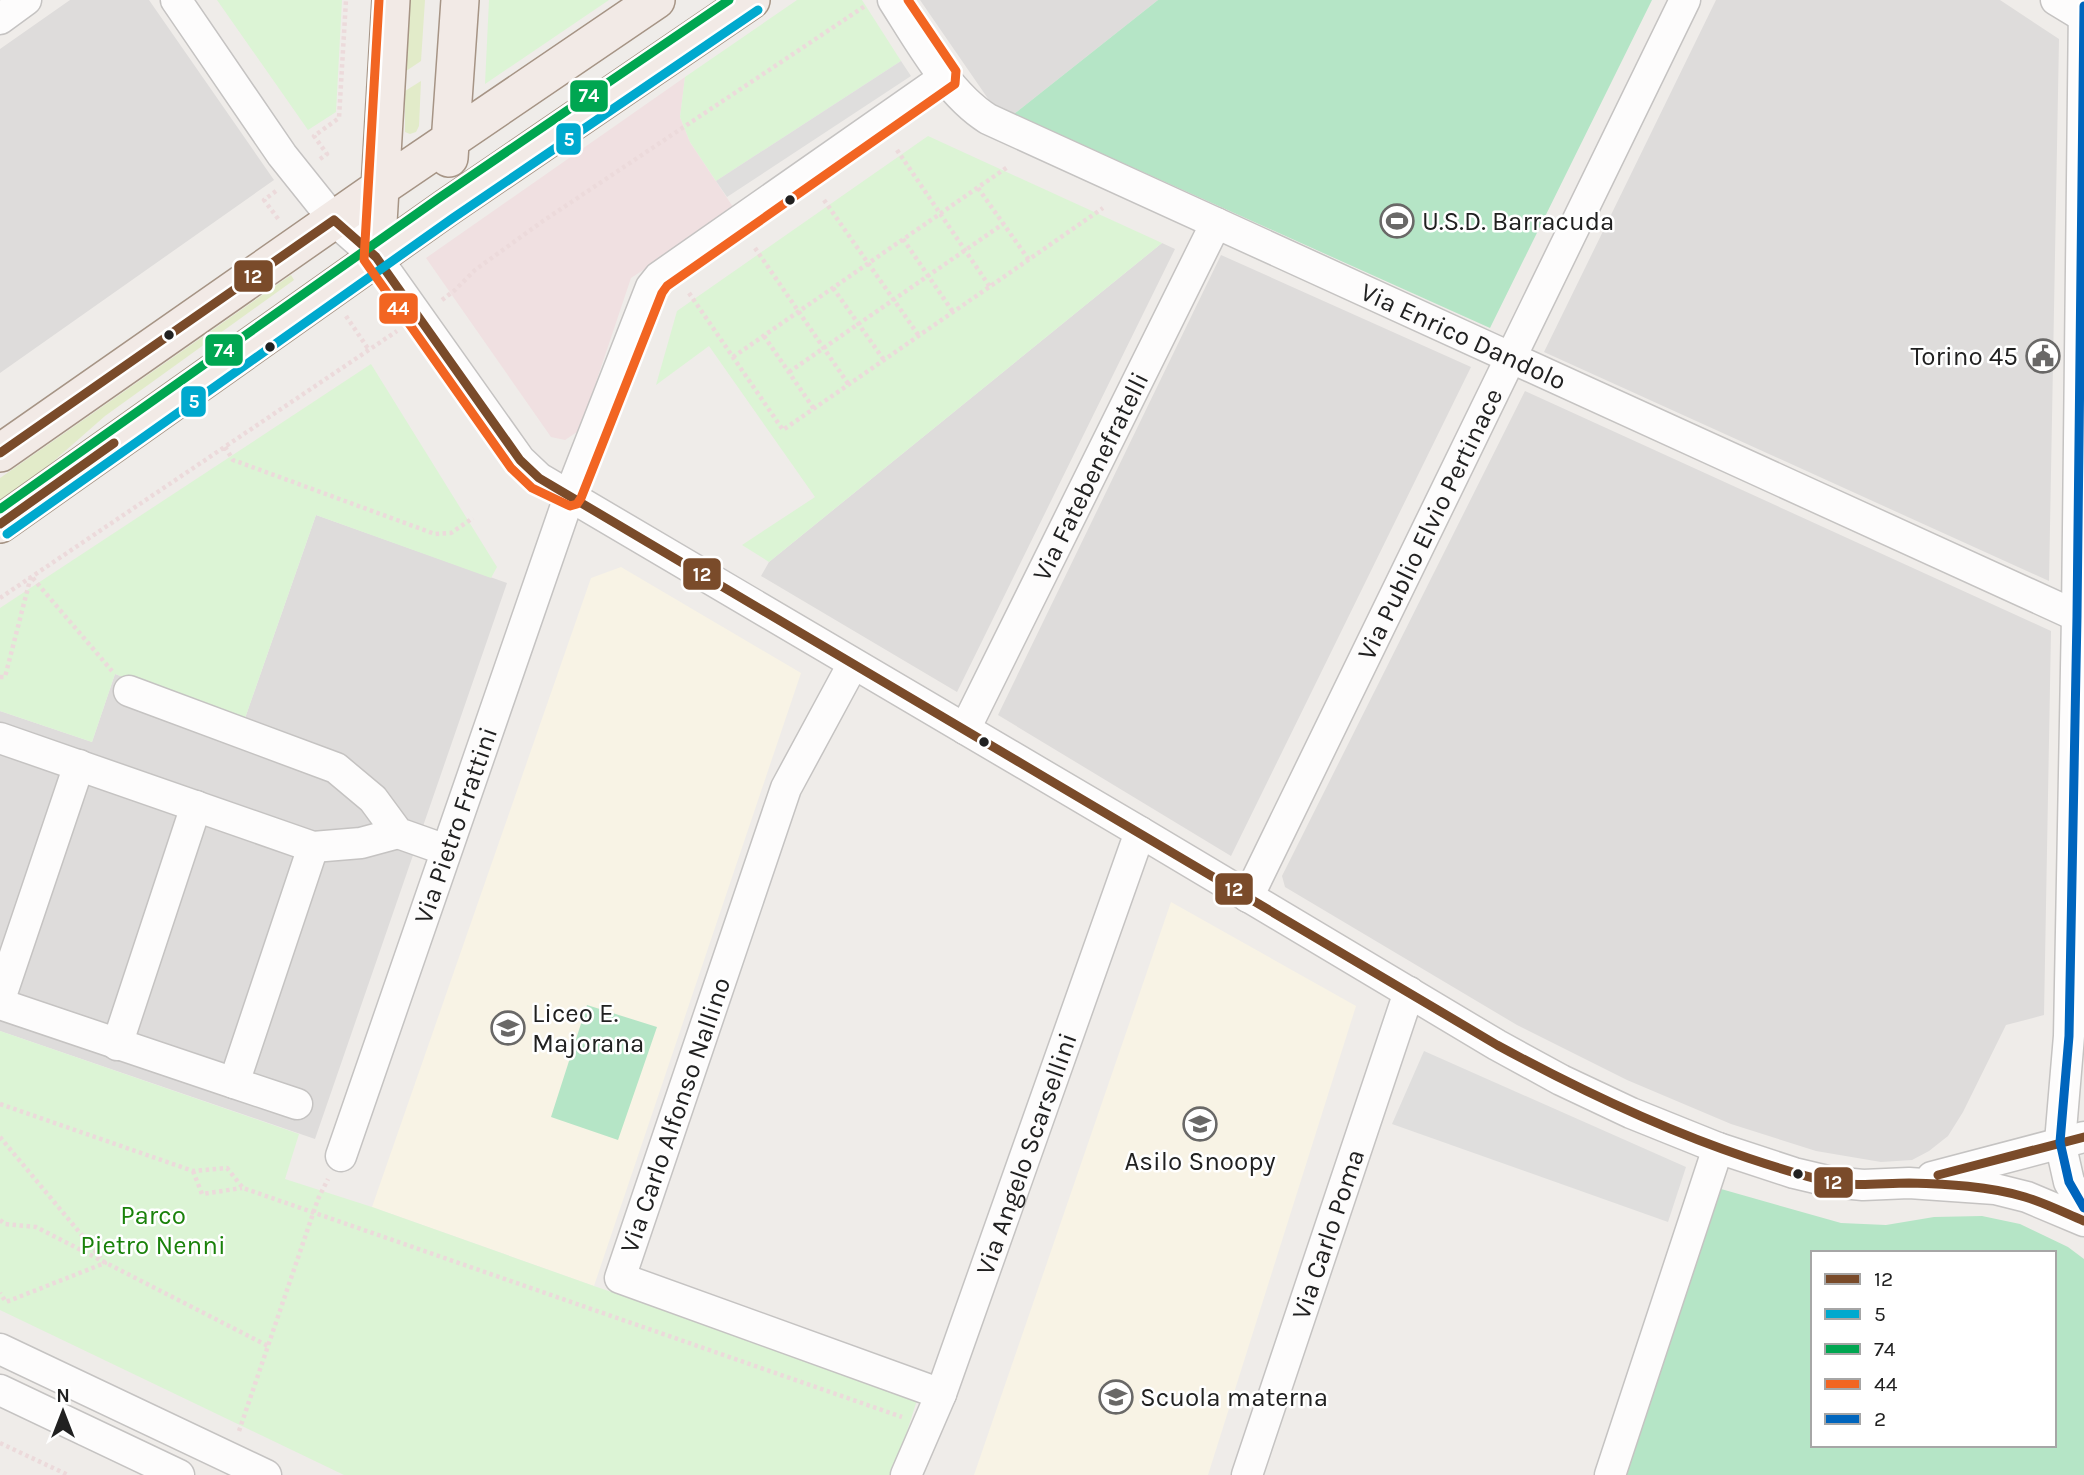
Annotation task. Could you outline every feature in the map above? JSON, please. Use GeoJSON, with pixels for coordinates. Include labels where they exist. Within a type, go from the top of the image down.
{"type":"FeatureCollection","features":[{"type":"Feature","properties":{"kind":"main road"},"geometry":{"type":"LineString","coordinates":[[376,257],[391,0]]}},
{"type":"Feature","properties":{"kind":"main road"},"geometry":{"type":"LineString","coordinates":[[446,208],[460,0]]}},
{"type":"Feature","properties":{"kind":"main road"},"geometry":{"type":"LineString","coordinates":[[0,453],[656,0]]}},
{"type":"Feature","properties":{"kind":"main road"},"geometry":{"type":"LineString","coordinates":[[0,524],[446,208],[751,0]]}},
{"type":"Feature","properties":{"kind":"street"},"geometry":{"type":"LineString","coordinates":[[0,19],[26,0]]}},
{"type":"Feature","properties":{"kind":"street"},"geometry":{"type":"LineString","coordinates":[[176,0],[282,155],[334,220],[376,257],[520,460],[539,478],[1497,1045],[1561,1080],[1631,1113],[1718,1148],[1794,1173],[1832,1182],[1863,1185],[1909,1183],[1995,1189],[2027,1197],[2084,1221]]}},
{"type":"Feature","properties":{"kind":"street","name":"Via Enrico Dandolo"},"geometry":{"type":"LineString","coordinates":[[893,0],[945,77],[971,109],[988,119],[2077,616]]}},
{"type":"Feature","properties":{"kind":"street","name":"Via Publio Elvio Pertinace"},"geometry":{"type":"LineString","coordinates":[[1248,897],[1685,0]]}},
{"type":"Feature","properties":{"kind":"street"},"geometry":{"type":"LineString","coordinates":[[2056,0],[2084,17]]}},
{"type":"Feature","properties":{"kind":"street"},"geometry":{"type":"LineString","coordinates":[[2084,6],[2069,1036],[2072,1140],[2069,1182],[2084,1208]]}},
{"type":"Feature","properties":{"kind":"street","name":"Via Pietro Frattini"},"geometry":{"type":"LineString","coordinates":[[341,1156],[569,494],[651,287],[659,277],[945,77]]}},
{"type":"Feature","properties":{"kind":"street","name":"Via Fatebenefratelli"},"geometry":{"type":"LineString","coordinates":[[965,730],[1216,223]]}},
{"type":"Feature","properties":{"kind":"street","name":"Via Carlo Alfonso Nallino"},"geometry":{"type":"LineString","coordinates":[[853,664],[786,788],[620,1278],[941,1394]]}},
{"type":"Feature","properties":{"kind":"street"},"geometry":{"type":"LineString","coordinates":[[129,691],[336,768],[373,799],[398,833],[446,850]]}},
{"type":"Feature","properties":{"kind":"street"},"geometry":{"type":"LineString","coordinates":[[0,738],[313,847],[361,843],[398,833]]}},
{"type":"Feature","properties":{"kind":"street"},"geometry":{"type":"LineString","coordinates":[[79,765],[0,1002],[117,1045],[297,1104]]}},
{"type":"Feature","properties":{"kind":"street"},"geometry":{"type":"LineString","coordinates":[[117,1045],[196,806]]}},
{"type":"Feature","properties":{"kind":"street","name":"Via Angelo Scarsellini"},"geometry":{"type":"LineString","coordinates":[[906,1475],[941,1394],[1140,832]]}},
{"type":"Feature","properties":{"kind":"street"},"geometry":{"type":"LineString","coordinates":[[234,1083],[313,847]]}},
{"type":"Feature","properties":{"kind":"street","name":"Via Carlo Poma"},"geometry":{"type":"LineString","coordinates":[[1247,1475],[1409,992]]}},
{"type":"Feature","properties":{"kind":"street"},"geometry":{"type":"LineString","coordinates":[[1909,1183],[2072,1140]]}},
{"type":"Feature","properties":{"kind":"street"},"geometry":{"type":"LineString","coordinates":[[1610,1475],[1718,1148]]}},
{"type":"Feature","properties":{"kind":"street"},"geometry":{"type":"LineString","coordinates":[[0,1349],[266,1475]]}},
{"type":"Feature","properties":{"kind":"street"},"geometry":{"type":"LineString","coordinates":[[0,1390],[179,1475]]}},
{"type":"Feature","properties":{"kind":"path"},"geometry":{"type":"LineString","coordinates":[[0,598],[418,317],[455,290],[474,270],[543,221],[875,0]]}},
{"type":"Feature","properties":{"kind":"path"},"geometry":{"type":"LineString","coordinates":[[897,150],[990,287]]}},
{"type":"Feature","properties":{"kind":"path"},"geometry":{"type":"LineString","coordinates":[[733,357],[1009,166]]}},
{"type":"Feature","properties":{"kind":"path"},"geometry":{"type":"LineString","coordinates":[[978,188],[1029,260]]}},
{"type":"Feature","properties":{"kind":"path"},"geometry":{"type":"LineString","coordinates":[[824,200],[919,336]]}},
{"type":"Feature","properties":{"kind":"path"},"geometry":{"type":"LineString","coordinates":[[689,293],[783,430],[1103,208]]}},
{"type":"Feature","properties":{"kind":"path"},"geometry":{"type":"LineString","coordinates":[[789,372],[1003,224]]}},
{"type":"Feature","properties":{"kind":"path"},"geometry":{"type":"LineString","coordinates":[[904,239],[953,312]]}},
{"type":"Feature","properties":{"kind":"path"},"geometry":{"type":"LineString","coordinates":[[755,248],[849,385]]}},
{"type":"Feature","properties":{"kind":"path"},"geometry":{"type":"LineString","coordinates":[[833,288],[884,360]]}},
{"type":"Feature","properties":{"kind":"path"},"geometry":{"type":"LineString","coordinates":[[764,336],[814,408]]}},
{"type":"Feature","properties":{"kind":"path"},"geometry":{"type":"LineString","coordinates":[[225,447],[233,460],[435,534],[451,533],[473,518]]}},
{"type":"Feature","properties":{"kind":"path"},"geometry":{"type":"LineString","coordinates":[[0,677],[5,677],[31,576]]}},
{"type":"Feature","properties":{"kind":"path"},"geometry":{"type":"LineString","coordinates":[[31,576],[129,691]]}},
{"type":"Feature","properties":{"kind":"path"},"geometry":{"type":"LineString","coordinates":[[0,1104],[193,1171],[227,1168],[243,1188]]}},
{"type":"Feature","properties":{"kind":"path"},"geometry":{"type":"LineString","coordinates":[[0,1137],[105,1263]]}},
{"type":"Feature","properties":{"kind":"path"},"geometry":{"type":"LineString","coordinates":[[227,1457],[241,1426],[318,1199],[341,1156]]}},
{"type":"Feature","properties":{"kind":"path"},"geometry":{"type":"LineString","coordinates":[[193,1171],[202,1194],[243,1188],[927,1426]]}},
{"type":"Feature","properties":{"kind":"path"},"geometry":{"type":"LineString","coordinates":[[0,1220],[5,1224],[36,1227],[268,1346]]}},
{"type":"Feature","properties":{"kind":"path"},"geometry":{"type":"LineString","coordinates":[[0,1293],[3,1303],[105,1263]]}},
{"type":"Feature","properties":{"kind":"path"},"geometry":{"type":"LineString","coordinates":[[0,1443],[68,1475]]}},
{"type":"Feature","properties":{"kind":"shaded area"},"geometry":{"type":"Polygon","coordinates":[[[70,0],[149,0],[274,180],[0,373],[0,49],[70,0]]]}},
{"type":"Feature","properties":{"kind":"shaded area"},"geometry":{"type":"Polygon","coordinates":[[[920,0],[1158,0],[1014,114],[991,103],[920,0]]]}},
{"type":"Feature","properties":{"kind":"shaded area"},"geometry":{"type":"Polygon","coordinates":[[[1716,0],[2000,0],[2059,39],[2049,581],[1544,352],[1716,0]]]}},
{"type":"Feature","properties":{"kind":"shaded area"},"geometry":{"type":"Polygon","coordinates":[[[901,61],[911,76],[727,197],[716,181],[901,61]]]}},
{"type":"Feature","properties":{"kind":"shaded area"},"geometry":{"type":"Polygon","coordinates":[[[685,77],[680,117],[690,142],[735,210],[631,278],[580,430],[565,440],[551,437],[426,258],[685,77]]]}},
{"type":"Feature","properties":{"kind":"shaded area"},"geometry":{"type":"Polygon","coordinates":[[[1162,243],[1175,249],[957,692],[761,576],[769,562],[1162,243]]]}},
{"type":"Feature","properties":{"kind":"shaded area"},"geometry":{"type":"Polygon","coordinates":[[[1221,255],[1471,367],[1231,856],[998,715],[1221,255]]]}},
{"type":"Feature","properties":{"kind":"shaded area"},"geometry":{"type":"Polygon","coordinates":[[[1525,391],[2051,631],[2044,1015],[2006,1025],[1963,1112],[1948,1136],[1912,1160],[1881,1162],[1816,1151],[1731,1124],[1627,1080],[1517,1025],[1285,887],[1282,876],[1525,391]]]}},
{"type":"Feature","properties":{"kind":"shaded area"},"geometry":{"type":"Polygon","coordinates":[[[316,515],[507,583],[315,1139],[0,1031],[0,711],[92,742],[115,674],[244,721],[316,515]]]}},
{"type":"Feature","properties":{"kind":"shaded area"},"geometry":{"type":"Polygon","coordinates":[[[621,567],[801,673],[594,1286],[372,1207],[591,578],[621,567]]]}},
{"type":"Feature","properties":{"kind":"shaded area"},"geometry":{"type":"Polygon","coordinates":[[[1171,902],[1356,1006],[1208,1475],[974,1475],[1171,902]]]}},
{"type":"Feature","properties":{"kind":"shaded area"},"geometry":{"type":"Polygon","coordinates":[[[1424,1051],[1686,1167],[1668,1222],[1392,1124],[1424,1051]]]}},
{"type":"Feature","properties":{"kind":"green space"},"geometry":{"type":"Polygon","coordinates":[[[217,0],[342,0],[336,112],[308,130],[217,0]]]}},
{"type":"Feature","properties":{"kind":"green space"},"geometry":{"type":"Polygon","coordinates":[[[410,0],[425,0],[421,61],[406,71],[410,0]]]}},
{"type":"Feature","properties":{"kind":"green space"},"geometry":{"type":"Polygon","coordinates":[[[489,0],[609,0],[485,84],[489,0]]]}},
{"type":"Feature","properties":{"kind":"green space"},"geometry":{"type":"Polygon","coordinates":[[[797,0],[862,0],[901,61],[716,181],[690,142],[680,117],[685,77],[797,0]]]}},
{"type":"Feature","properties":{"kind":"green space","name":"U.S.D. Barracuda"},"geometry":{"type":"Polygon","coordinates":[[[1158,0],[1652,0],[1490,328],[1014,114],[1158,0]]]}},
{"type":"Feature","properties":{"kind":"green space"},"geometry":{"type":"Polygon","coordinates":[[[421,81],[419,126],[416,132],[410,134],[405,132],[405,91],[421,81]]]}},
{"type":"Feature","properties":{"kind":"green space"},"geometry":{"type":"Polygon","coordinates":[[[928,136],[1162,243],[769,562],[742,545],[815,497],[709,346],[656,385],[677,311],[928,136]]]}},
{"type":"Feature","properties":{"kind":"green space"},"geometry":{"type":"Polygon","coordinates":[[[291,275],[294,280],[105,416],[47,467],[0,500],[0,478],[291,275]]]}},
{"type":"Feature","properties":{"kind":"green space"},"geometry":{"type":"Polygon","coordinates":[[[371,364],[497,567],[491,578],[316,515],[244,721],[115,674],[92,742],[0,711],[0,608],[371,364]]]}},
{"type":"Feature","properties":{"kind":"green space"},"geometry":{"type":"Polygon","coordinates":[[[587,1005],[657,1027],[618,1140],[551,1117],[587,1005]]]}},
{"type":"Feature","properties":{"kind":"green space","name":"Parco Pietro Nenni"},"geometry":{"type":"Polygon","coordinates":[[[0,1031],[299,1134],[285,1179],[918,1397],[893,1475],[344,1475],[0,1310],[0,1031]]]}},
{"type":"Feature","properties":{"kind":"green space"},"geometry":{"type":"Polygon","coordinates":[[[1714,1187],[1841,1223],[1886,1225],[1934,1217],[1982,1216],[2020,1224],[2068,1247],[2084,1259],[2084,1475],[1618,1475],[1714,1187]]]}},
{"type":"Feature","properties":{"kind":"transit line","name":"44"},"geometry":{"type":"LineString","coordinates":[[379,0],[364,260],[511,468],[532,488],[570,506],[577,504],[581,498],[667,286],[955,84],[956,71],[908,0]]}},
{"type":"Feature","properties":{"kind":"transit line","name":"74"},"geometry":{"type":"LineString","coordinates":[[0,509],[439,198],[729,0]]}},
{"type":"Feature","properties":{"kind":"transit line","name":"2"},"geometry":{"type":"LineString","coordinates":[[2084,6],[2069,1036],[2060,1142],[2069,1182],[2084,1208]]}},
{"type":"Feature","properties":{"kind":"transit line","name":"5"},"geometry":{"type":"LineString","coordinates":[[7,534],[453,218],[758,10]]}},
{"type":"Feature","properties":{"kind":"transit line","name":"12"},"geometry":{"type":"LineString","coordinates":[[0,453],[334,220],[376,257],[520,460],[539,478],[1497,1045],[1652,1121],[1716,1147],[1789,1171],[1820,1180],[1860,1185],[1938,1184],[1997,1190],[2032,1199],[2084,1221]]}},
{"type":"Feature","properties":{"kind":"transit line","name":"12"},"geometry":{"type":"LineString","coordinates":[[0,524],[114,443]]}},
{"type":"Feature","properties":{"kind":"transit line","name":"12"},"geometry":{"type":"LineString","coordinates":[[1938,1175],[2084,1137]]}},
{"type":"Feature","properties":{"kind":"place","name":"U.S.D. Barracuda"},"geometry":{"type":"Point","coordinates":[1397,221]}},
{"type":"Feature","properties":{"kind":"place","name":"Torino 45"},"geometry":{"type":"Point","coordinates":[2043,356]}},
{"type":"Feature","properties":{"kind":"place","name":"Liceo E. Majorana"},"geometry":{"type":"Point","coordinates":[508,1028]}},
{"type":"Feature","properties":{"kind":"place","name":"Asilo Snoopy"},"geometry":{"type":"Point","coordinates":[1200,1124]}},
{"type":"Feature","properties":{"kind":"place","name":"Scuola materna"},"geometry":{"type":"Point","coordinates":[1116,1397]}}]}
